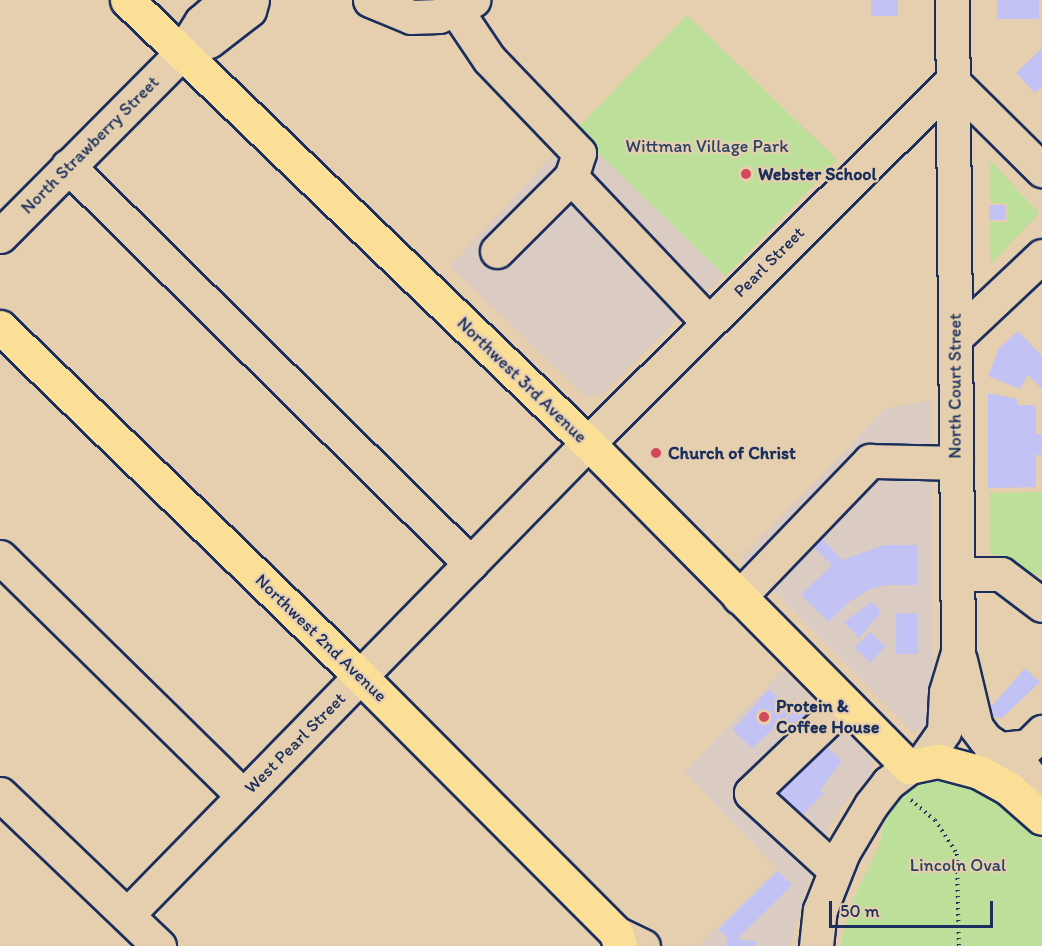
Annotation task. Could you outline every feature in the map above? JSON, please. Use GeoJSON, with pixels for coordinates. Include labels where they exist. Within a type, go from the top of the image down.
{"type":"FeatureCollection","features":[{"type":"Feature","properties":{"kind":"main road","name":"Northwest 3rd Avenue"},"geometry":{"type":"LineString","coordinates":[[127,0],[588,443],[845,703],[918,769]]}},
{"type":"Feature","properties":{"kind":"main road","name":"Northwest 2nd Avenue"},"geometry":{"type":"LineString","coordinates":[[0,327],[361,677],[626,942]]}},
{"type":"Feature","properties":{"kind":"main road"},"geometry":{"type":"LineString","coordinates":[[918,769],[1008,788],[1042,818]]}},
{"type":"Feature","properties":{"kind":"street"},"geometry":{"type":"LineString","coordinates":[[181,54],[201,22],[226,0]]}},
{"type":"Feature","properties":{"kind":"street"},"geometry":{"type":"LineString","coordinates":[[181,54],[217,37],[249,9],[252,0]]}},
{"type":"Feature","properties":{"kind":"street"},"geometry":{"type":"LineString","coordinates":[[370,0],[411,17],[439,16],[465,5],[489,59],[579,153],[572,177],[497,250]]}},
{"type":"Feature","properties":{"kind":"street","name":"North Court Street"},"geometry":{"type":"LineString","coordinates":[[918,769],[944,731],[946,692],[958,652],[952,0]]}},
{"type":"Feature","properties":{"kind":"street","name":"North Strawberry Street"},"geometry":{"type":"LineString","coordinates":[[0,236],[181,54]]}},
{"type":"Feature","properties":{"kind":"street"},"geometry":{"type":"LineString","coordinates":[[952,81],[1042,170]]}},
{"type":"Feature","properties":{"kind":"street","name":"Pearl Street"},"geometry":{"type":"LineString","coordinates":[[588,443],[952,81]]}},
{"type":"Feature","properties":{"kind":"street"},"geometry":{"type":"LineString","coordinates":[[68,166],[471,564]]}},
{"type":"Feature","properties":{"kind":"street"},"geometry":{"type":"LineString","coordinates":[[572,177],[708,322]]}},
{"type":"Feature","properties":{"kind":"street"},"geometry":{"type":"LineString","coordinates":[[956,337],[1042,256]]}},
{"type":"Feature","properties":{"kind":"street","name":"West Pearl Street"},"geometry":{"type":"LineString","coordinates":[[127,915],[588,443]]}},
{"type":"Feature","properties":{"kind":"street"},"geometry":{"type":"LineString","coordinates":[[740,597],[870,461],[956,463]]}},
{"type":"Feature","properties":{"kind":"street"},"geometry":{"type":"LineString","coordinates":[[0,557],[243,796]]}},
{"type":"Feature","properties":{"kind":"street"},"geometry":{"type":"LineString","coordinates":[[957,574],[1001,574],[1042,605]]}},
{"type":"Feature","properties":{"kind":"street"},"geometry":{"type":"LineString","coordinates":[[958,652],[976,727],[1028,759]]}},
{"type":"Feature","properties":{"kind":"street"},"geometry":{"type":"LineString","coordinates":[[835,870],[751,793],[845,703]]}},
{"type":"Feature","properties":{"kind":"street"},"geometry":{"type":"LineString","coordinates":[[816,946],[820,910],[835,870],[871,805],[918,769],[1028,759]]}},
{"type":"Feature","properties":{"kind":"street"},"geometry":{"type":"LineString","coordinates":[[0,794],[159,946]]}},
{"type":"Feature","properties":{"kind":"path"},"geometry":{"type":"LineString","coordinates":[[918,769],[935,820],[957,854],[959,946]]}},
{"type":"Feature","properties":{"kind":"shaded area"},"geometry":{"type":"Polygon","coordinates":[[[576,131],[725,274],[599,396],[585,396],[450,266],[576,131]]]}},
{"type":"Feature","properties":{"kind":"shaded area"},"geometry":{"type":"Polygon","coordinates":[[[932,400],[933,719],[926,729],[912,731],[741,558],[886,408],[932,400]]]}},
{"type":"Feature","properties":{"kind":"shaded area"},"geometry":{"type":"Polygon","coordinates":[[[783,670],[873,759],[872,774],[844,803],[820,843],[790,946],[698,946],[777,868],[684,772],[783,670]]]}},
{"type":"Feature","properties":{"kind":"green space","name":"Wittman Village Park"},"geometry":{"type":"Polygon","coordinates":[[[687,15],[837,160],[726,276],[575,131],[687,15]]]}},
{"type":"Feature","properties":{"kind":"green space"},"geometry":{"type":"Polygon","coordinates":[[[989,159],[1039,213],[991,264],[989,222],[1007,222],[1007,204],[993,203],[989,198],[989,159]]]}},
{"type":"Feature","properties":{"kind":"green space"},"geometry":{"type":"Polygon","coordinates":[[[1040,492],[1042,494],[1042,575],[1022,572],[998,555],[989,554],[989,493],[1040,492]]]}},
{"type":"Feature","properties":{"kind":"green space","name":"Lincoln Oval"},"geometry":{"type":"Polygon","coordinates":[[[929,776],[977,784],[1027,821],[1042,843],[1042,946],[840,946],[852,902],[879,846],[887,809],[913,781],[929,776]]]}},
{"type":"Feature","properties":{"kind":"building"},"geometry":{"type":"Polygon","coordinates":[[[871,0],[898,0],[898,16],[871,16],[871,0]]]}},
{"type":"Feature","properties":{"kind":"building"},"geometry":{"type":"Polygon","coordinates":[[[997,0],[1039,0],[1039,19],[997,19],[997,0]]]}},
{"type":"Feature","properties":{"kind":"building"},"geometry":{"type":"Polygon","coordinates":[[[1042,48],[1042,86],[1035,93],[1016,73],[1042,48]]]}},
{"type":"Feature","properties":{"kind":"building"},"geometry":{"type":"Polygon","coordinates":[[[989,205],[1006,205],[1006,220],[989,220],[989,205]]]}},
{"type":"Feature","properties":{"kind":"building"},"geometry":{"type":"Polygon","coordinates":[[[1018,331],[1042,356],[1042,389],[1028,375],[1020,389],[988,376],[999,348],[1018,331]]]}},
{"type":"Feature","properties":{"kind":"building"},"geometry":{"type":"Polygon","coordinates":[[[988,393],[1017,399],[1017,405],[1036,405],[1036,434],[1042,434],[1042,455],[1036,455],[1036,487],[988,488],[988,393]]]}},
{"type":"Feature","properties":{"kind":"building"},"geometry":{"type":"Polygon","coordinates":[[[813,530],[842,560],[884,545],[917,545],[917,585],[886,585],[868,590],[849,602],[829,622],[801,595],[832,565],[805,538],[813,530]]]}},
{"type":"Feature","properties":{"kind":"building"},"geometry":{"type":"Polygon","coordinates":[[[872,602],[881,612],[859,638],[844,622],[872,602]]]}},
{"type":"Feature","properties":{"kind":"building"},"geometry":{"type":"Polygon","coordinates":[[[896,613],[918,613],[918,654],[896,654],[896,613]]]}},
{"type":"Feature","properties":{"kind":"building"},"geometry":{"type":"Polygon","coordinates":[[[870,632],[885,646],[870,662],[855,648],[870,632]]]}},
{"type":"Feature","properties":{"kind":"building"},"geometry":{"type":"Polygon","coordinates":[[[1025,668],[1040,682],[1002,718],[994,717],[991,707],[1025,668]]]}},
{"type":"Feature","properties":{"kind":"building","name":"Protein & Coffee House"},"geometry":{"type":"Polygon","coordinates":[[[769,689],[792,711],[752,748],[733,730],[769,689]]]}},
{"type":"Feature","properties":{"kind":"building"},"geometry":{"type":"Polygon","coordinates":[[[797,708],[810,720],[794,737],[781,725],[797,708]]]}},
{"type":"Feature","properties":{"kind":"building"},"geometry":{"type":"Polygon","coordinates":[[[824,744],[842,761],[820,790],[824,793],[801,816],[775,790],[824,744]]]}},
{"type":"Feature","properties":{"kind":"building"},"geometry":{"type":"Polygon","coordinates":[[[778,871],[792,885],[737,939],[757,942],[756,946],[726,946],[727,938],[719,929],[778,871]]]}},
{"type":"Feature","properties":{"kind":"place","name":"Webster School"},"geometry":{"type":"Point","coordinates":[746,174]}},
{"type":"Feature","properties":{"kind":"place","name":"Church of Christ"},"geometry":{"type":"Point","coordinates":[656,453]}},
{"type":"Feature","properties":{"kind":"place","name":"Protein & Coffee House"},"geometry":{"type":"Point","coordinates":[764,717]}}]}
